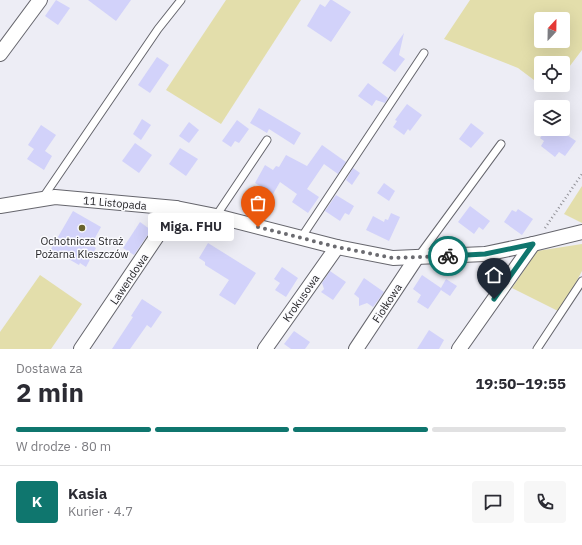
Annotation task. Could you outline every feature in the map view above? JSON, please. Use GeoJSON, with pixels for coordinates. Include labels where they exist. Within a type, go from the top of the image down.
{"type":"FeatureCollection","features":[{"type":"Feature","properties":{"kind":"street"},"geometry":{"type":"LineString","coordinates":[[0,54],[40,0]]}},
{"type":"Feature","properties":{"kind":"street","name":"11 Listopada"},"geometry":{"type":"LineString","coordinates":[[0,206],[55,197],[176,208],[216,216],[337,247],[393,258],[485,254],[582,232]]}},
{"type":"Feature","properties":{"kind":"street","name":"Lawendowa"},"geometry":{"type":"LineString","coordinates":[[81,349],[176,208]]}},
{"type":"Feature","properties":{"kind":"street"},"geometry":{"type":"LineString","coordinates":[[459,349],[533,244]]}},
{"type":"Feature","properties":{"kind":"street","name":"Krokusowa"},"geometry":{"type":"LineString","coordinates":[[265,349],[337,247]]}},
{"type":"Feature","properties":{"kind":"street","name":"Fiołkowa"},"geometry":{"type":"LineString","coordinates":[[356,349],[417,257]]}},
{"type":"Feature","properties":{"kind":"lane"},"geometry":{"type":"LineString","coordinates":[[42,199],[154,35],[181,0]]}},
{"type":"Feature","properties":{"kind":"lane"},"geometry":{"type":"LineString","coordinates":[[301,238],[424,54]]}},
{"type":"Feature","properties":{"kind":"lane"},"geometry":{"type":"LineString","coordinates":[[216,216],[267,140]]}},
{"type":"Feature","properties":{"kind":"lane"},"geometry":{"type":"LineString","coordinates":[[417,257],[501,144]]}},
{"type":"Feature","properties":{"kind":"lane"},"geometry":{"type":"LineString","coordinates":[[537,349],[582,281]]}},
{"type":"Feature","properties":{"kind":"path"},"geometry":{"type":"LineString","coordinates":[[533,244],[582,174]]}},
{"type":"Feature","properties":{"kind":"shaded area"},"geometry":{"type":"Polygon","coordinates":[[[226,0],[301,0],[221,124],[166,90],[226,0]]]}},
{"type":"Feature","properties":{"kind":"shaded area"},"geometry":{"type":"Polygon","coordinates":[[[470,0],[582,0],[582,50],[570,66],[570,56],[534,56],[534,80],[518,68],[444,39],[470,0]]]}},
{"type":"Feature","properties":{"kind":"shaded area"},"geometry":{"type":"Polygon","coordinates":[[[582,186],[582,223],[564,214],[582,186]]]}},
{"type":"Feature","properties":{"kind":"shaded area"},"geometry":{"type":"Polygon","coordinates":[[[582,244],[582,271],[560,312],[512,288],[537,251],[582,244]]]}},
{"type":"Feature","properties":{"kind":"shaded area"},"geometry":{"type":"Polygon","coordinates":[[[40,275],[82,304],[51,349],[0,349],[0,332],[40,275]]]}},
{"type":"Feature","properties":{"kind":"building"},"geometry":{"type":"Polygon","coordinates":[[[56,0],[70,8],[58,25],[45,16],[56,0]]]}},
{"type":"Feature","properties":{"kind":"building"},"geometry":{"type":"Polygon","coordinates":[[[88,0],[131,0],[116,21],[88,0]]]}},
{"type":"Feature","properties":{"kind":"building"},"geometry":{"type":"Polygon","coordinates":[[[330,0],[351,12],[331,42],[307,26],[320,4],[325,7],[330,0]]]}},
{"type":"Feature","properties":{"kind":"building"},"geometry":{"type":"Polygon","coordinates":[[[404,33],[399,55],[405,59],[395,72],[382,63],[404,33]]]}},
{"type":"Feature","properties":{"kind":"building"},"geometry":{"type":"Polygon","coordinates":[[[157,57],[169,65],[150,93],[138,85],[157,57]]]}},
{"type":"Feature","properties":{"kind":"building"},"geometry":{"type":"Polygon","coordinates":[[[368,83],[388,98],[385,103],[376,100],[372,106],[358,96],[368,83]]]}},
{"type":"Feature","properties":{"kind":"building"},"geometry":{"type":"Polygon","coordinates":[[[407,104],[422,115],[410,131],[408,129],[404,135],[393,127],[397,121],[395,120],[407,104]]]}},
{"type":"Feature","properties":{"kind":"building"},"geometry":{"type":"Polygon","coordinates":[[[259,108],[301,133],[294,145],[269,129],[267,133],[250,123],[259,108]]]}},
{"type":"Feature","properties":{"kind":"building"},"geometry":{"type":"Polygon","coordinates":[[[142,119],[151,125],[141,140],[133,134],[142,119]]]}},
{"type":"Feature","properties":{"kind":"building"},"geometry":{"type":"Polygon","coordinates":[[[237,120],[249,129],[239,143],[235,141],[231,147],[222,141],[237,120]]]}},
{"type":"Feature","properties":{"kind":"building"},"geometry":{"type":"Polygon","coordinates":[[[189,122],[199,130],[189,143],[179,136],[189,122]]]}},
{"type":"Feature","properties":{"kind":"building"},"geometry":{"type":"Polygon","coordinates":[[[471,123],[484,133],[471,148],[459,139],[471,123]]]}},
{"type":"Feature","properties":{"kind":"building"},"geometry":{"type":"Polygon","coordinates":[[[41,125],[56,135],[45,151],[52,156],[44,170],[27,159],[34,149],[28,145],[41,125]]]}},
{"type":"Feature","properties":{"kind":"building"},"geometry":{"type":"Polygon","coordinates":[[[542,136],[568,136],[576,141],[565,156],[559,152],[555,157],[541,146],[544,141],[540,138],[542,136]]]}},
{"type":"Feature","properties":{"kind":"building"},"geometry":{"type":"Polygon","coordinates":[[[135,143],[152,155],[139,173],[122,161],[135,143]]]}},
{"type":"Feature","properties":{"kind":"building"},"geometry":{"type":"Polygon","coordinates":[[[322,145],[346,162],[338,174],[324,164],[307,189],[319,197],[308,213],[292,202],[297,194],[280,182],[273,194],[255,183],[265,165],[273,170],[276,166],[279,167],[286,155],[307,166],[322,145]]]}},
{"type":"Feature","properties":{"kind":"building"},"geometry":{"type":"Polygon","coordinates":[[[180,148],[198,159],[186,176],[169,164],[180,148]]]}},
{"type":"Feature","properties":{"kind":"building"},"geometry":{"type":"Polygon","coordinates":[[[353,168],[360,173],[352,185],[346,180],[353,168]]]}},
{"type":"Feature","properties":{"kind":"building"},"geometry":{"type":"Polygon","coordinates":[[[384,183],[395,191],[389,201],[377,193],[384,183]]]}},
{"type":"Feature","properties":{"kind":"building"},"geometry":{"type":"Polygon","coordinates":[[[336,195],[354,206],[349,215],[345,213],[340,221],[325,211],[336,195]]]}},
{"type":"Feature","properties":{"kind":"building"},"geometry":{"type":"Polygon","coordinates":[[[470,206],[490,221],[483,230],[479,227],[474,234],[458,222],[470,206]]]}},
{"type":"Feature","properties":{"kind":"building"},"geometry":{"type":"Polygon","coordinates":[[[518,209],[533,219],[522,235],[504,222],[512,210],[516,212],[518,209]]]}},
{"type":"Feature","properties":{"kind":"building"},"geometry":{"type":"Polygon","coordinates":[[[73,211],[101,227],[91,245],[96,248],[86,267],[80,263],[79,265],[51,249],[73,211]]]}},
{"type":"Feature","properties":{"kind":"building"},"geometry":{"type":"Polygon","coordinates":[[[391,213],[400,217],[389,241],[366,230],[373,216],[384,222],[385,219],[388,220],[391,213]]]}},
{"type":"Feature","properties":{"kind":"building"},"geometry":{"type":"Polygon","coordinates":[[[140,222],[151,230],[134,255],[123,248],[140,222]]]}},
{"type":"Feature","properties":{"kind":"building"},"geometry":{"type":"Polygon","coordinates":[[[208,243],[256,273],[235,305],[219,295],[229,280],[205,265],[205,262],[199,258],[208,243]]]}},
{"type":"Feature","properties":{"kind":"building"},"geometry":{"type":"Polygon","coordinates":[[[282,267],[298,278],[286,297],[275,290],[280,283],[274,279],[282,267]]]}},
{"type":"Feature","properties":{"kind":"building"},"geometry":{"type":"Polygon","coordinates":[[[330,271],[346,282],[333,300],[321,292],[324,289],[322,283],[330,271]]]}},
{"type":"Feature","properties":{"kind":"building"},"geometry":{"type":"Polygon","coordinates":[[[422,275],[441,288],[446,279],[457,286],[450,296],[441,290],[428,309],[417,302],[421,295],[413,289],[422,275]]]}},
{"type":"Feature","properties":{"kind":"building"},"geometry":{"type":"Polygon","coordinates":[[[364,278],[384,292],[373,307],[367,303],[359,306],[359,298],[354,294],[364,278]]]}},
{"type":"Feature","properties":{"kind":"building"},"geometry":{"type":"Polygon","coordinates":[[[142,299],[162,312],[151,328],[147,325],[130,349],[112,349],[133,317],[131,316],[142,299]]]}},
{"type":"Feature","properties":{"kind":"building"},"geometry":{"type":"Polygon","coordinates":[[[429,330],[444,340],[439,349],[417,349],[429,330]]]}},
{"type":"Feature","properties":{"kind":"building"},"geometry":{"type":"Polygon","coordinates":[[[294,331],[310,342],[305,349],[291,349],[284,344],[294,331]]]}},
{"type":"Feature","properties":{"kind":"way so far"},"geometry":{"type":"LineString","coordinates":[[258,227],[337,247],[393,258],[448,256]]}},
{"type":"Feature","properties":{"kind":"place","name":"Miga. FHU"},"geometry":{"type":"Point","coordinates":[258,227]}},
{"type":"Feature","properties":{"kind":"place","name":"Ochotnicza Straż Pożarna Kleszczów"},"geometry":{"type":"Point","coordinates":[82,228]}},
{"type":"Feature","properties":{"kind":"route"},"geometry":{"type":"LineString","coordinates":[[448,256],[485,254],[533,244],[494,299]]}}]}
